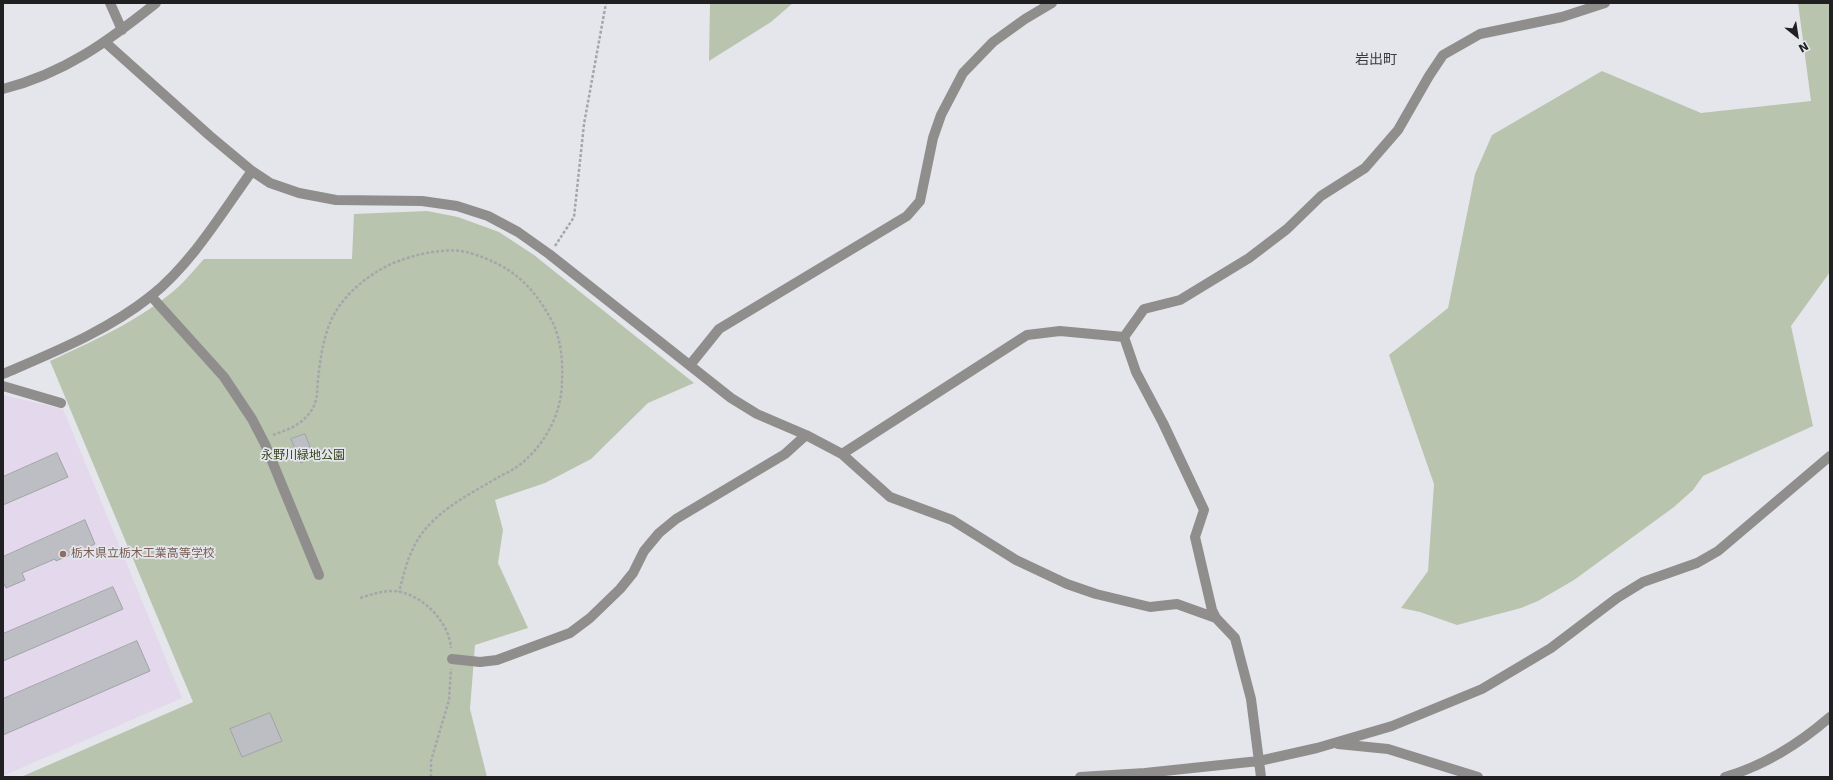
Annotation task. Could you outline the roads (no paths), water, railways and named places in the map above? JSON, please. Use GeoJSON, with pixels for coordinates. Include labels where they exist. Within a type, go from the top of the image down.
{"type":"FeatureCollection","features":[{"type":"Feature","properties":{"kind":"street"},"geometry":{"type":"LineString","coordinates":[[110,3],[122,30]]}},
{"type":"Feature","properties":{"kind":"street"},"geometry":{"type":"LineString","coordinates":[[3,89],[43,77],[68,65],[105,42],[156,3]]}},
{"type":"Feature","properties":{"kind":"street"},"geometry":{"type":"LineString","coordinates":[[690,365],[719,329],[907,216],[920,202],[933,138],[941,115],[963,73],[993,42],[1025,19],[1052,3]]}},
{"type":"Feature","properties":{"kind":"street"},"geometry":{"type":"LineString","coordinates":[[1124,337],[1144,309],[1180,300],[1250,258],[1287,229],[1321,196],[1365,168],[1398,130],[1425,81],[1443,55],[1480,34],[1562,17],[1605,3]]}},
{"type":"Feature","properties":{"kind":"street"},"geometry":{"type":"LineString","coordinates":[[105,42],[252,171],[278,186],[299,193],[336,200],[422,201],[457,206],[488,216],[518,232],[550,254],[731,398],[757,414],[806,435],[842,454],[890,497],[952,520],[1016,560],[1067,584],[1096,594],[1150,607],[1176,604],[1216,618]]}},
{"type":"Feature","properties":{"kind":"street"},"geometry":{"type":"LineString","coordinates":[[3,374],[75,343],[106,326],[151,296],[191,255],[252,171]]}},
{"type":"Feature","properties":{"kind":"street"},"geometry":{"type":"LineString","coordinates":[[151,296],[224,377],[252,419],[262,439],[319,574]]}},
{"type":"Feature","properties":{"kind":"street"},"geometry":{"type":"LineString","coordinates":[[842,454],[1027,335],[1060,331],[1124,337]]}},
{"type":"Feature","properties":{"kind":"street"},"geometry":{"type":"LineString","coordinates":[[1124,337],[1136,372],[1163,423],[1204,510],[1195,537],[1212,610],[1216,618],[1235,638],[1251,699],[1261,777]]}},
{"type":"Feature","properties":{"kind":"street"},"geometry":{"type":"LineString","coordinates":[[3,386],[61,403]]}},
{"type":"Feature","properties":{"kind":"street"},"geometry":{"type":"LineString","coordinates":[[452,659],[480,662],[497,660],[570,633],[590,618],[620,589],[633,573],[644,551],[659,534],[676,519],[785,454],[806,435]]}},
{"type":"Feature","properties":{"kind":"street"},"geometry":{"type":"LineString","coordinates":[[1080,777],[1145,773],[1259,761],[1331,744],[1392,726],[1482,689],[1551,648],[1617,598],[1644,582],[1697,563],[1718,551],[1830,456]]}},
{"type":"Feature","properties":{"kind":"street"},"geometry":{"type":"LineString","coordinates":[[1725,777],[1788,749],[1801,741],[1830,717]]}},
{"type":"Feature","properties":{"kind":"street"},"geometry":{"type":"LineString","coordinates":[[1331,744],[1388,749],[1478,777]]}},
{"type":"Feature","properties":{"kind":"place","name":"栃木県立栃木工業高等学校"},"geometry":{"type":"Point","coordinates":[63,554]}},
{"type":"Feature","properties":{"kind":"district","name":"岩出町"},"geometry":{"type":"Point","coordinates":[1376,60]}},
{"type":"Feature","properties":{"kind":"park label","name":"永野川緑地公園"},"geometry":{"type":"Point","coordinates":[303,456]}}]}
